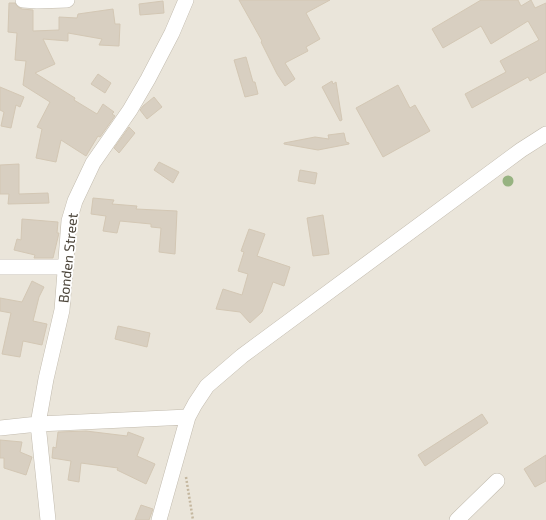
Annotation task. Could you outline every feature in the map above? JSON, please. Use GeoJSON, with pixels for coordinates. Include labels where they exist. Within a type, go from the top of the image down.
{"type":"FeatureCollection","features":[{"type":"Feature","properties":{"kind":"street"},"geometry":{"type":"LineString","coordinates":[[23,0],[67,0]]}},
{"type":"Feature","properties":{"kind":"street","name":"Bonden Street"},"geometry":{"type":"LineString","coordinates":[[48,520],[38,424],[46,380],[62,310],[69,221],[75,201],[93,163],[130,110],[148,79],[172,33],[186,0]]}},
{"type":"Feature","properties":{"kind":"street"},"geometry":{"type":"LineString","coordinates":[[159,520],[188,417],[207,386],[242,356],[521,150],[546,134]]}},
{"type":"Feature","properties":{"kind":"street"},"geometry":{"type":"LineString","coordinates":[[0,267],[66,267]]}},
{"type":"Feature","properties":{"kind":"street"},"geometry":{"type":"LineString","coordinates":[[0,428],[38,424],[188,417]]}},
{"type":"Feature","properties":{"kind":"street"},"geometry":{"type":"LineString","coordinates":[[457,520],[497,481]]}},
{"type":"Feature","properties":{"kind":"path"},"geometry":{"type":"LineString","coordinates":[[186,474],[192,520]]}},
{"type":"Feature","properties":{"kind":"shaded area"},"geometry":{"type":"Polygon","coordinates":[[[0,0],[546,0],[546,520],[0,520],[0,0]]]}},
{"type":"Feature","properties":{"kind":"building"},"geometry":{"type":"Polygon","coordinates":[[[239,0],[330,0],[306,13],[320,39],[306,47],[308,51],[285,63],[295,79],[285,86],[277,74],[261,42],[262,41],[239,0]]]}},
{"type":"Feature","properties":{"kind":"building"},"geometry":{"type":"Polygon","coordinates":[[[481,0],[518,0],[521,6],[531,0],[535,8],[546,3],[546,72],[530,81],[528,77],[472,108],[465,94],[506,72],[500,61],[539,40],[528,21],[491,44],[481,26],[443,48],[432,29],[481,0]]]}},
{"type":"Feature","properties":{"kind":"building"},"geometry":{"type":"Polygon","coordinates":[[[163,1],[164,13],[140,15],[139,4],[163,1]]]}},
{"type":"Feature","properties":{"kind":"building"},"geometry":{"type":"Polygon","coordinates":[[[9,3],[15,3],[22,9],[33,10],[33,31],[59,30],[59,17],[77,18],[78,14],[113,9],[115,24],[120,24],[119,46],[99,45],[102,39],[68,33],[68,41],[43,39],[55,64],[35,73],[75,98],[74,100],[97,114],[103,104],[114,112],[112,114],[115,116],[100,137],[98,136],[86,156],[61,140],[56,162],[36,158],[42,129],[37,127],[50,102],[23,85],[26,61],[15,60],[17,33],[8,32],[9,3]]]}},
{"type":"Feature","properties":{"kind":"building"},"geometry":{"type":"Polygon","coordinates":[[[246,57],[258,94],[245,97],[234,60],[246,57]]]}},
{"type":"Feature","properties":{"kind":"building"},"geometry":{"type":"Polygon","coordinates":[[[98,74],[111,83],[105,93],[91,84],[98,74]]]}},
{"type":"Feature","properties":{"kind":"building"},"geometry":{"type":"Polygon","coordinates":[[[332,81],[333,84],[336,82],[342,120],[340,121],[322,87],[332,81]]]}},
{"type":"Feature","properties":{"kind":"building"},"geometry":{"type":"Polygon","coordinates":[[[398,85],[410,108],[415,105],[430,131],[383,157],[356,108],[398,85]]]}},
{"type":"Feature","properties":{"kind":"building"},"geometry":{"type":"Polygon","coordinates":[[[0,87],[24,97],[20,107],[16,105],[11,128],[1,126],[4,112],[0,110],[0,87]]]}},
{"type":"Feature","properties":{"kind":"building"},"geometry":{"type":"Polygon","coordinates":[[[154,97],[162,107],[147,119],[140,110],[154,97]]]}},
{"type":"Feature","properties":{"kind":"building"},"geometry":{"type":"Polygon","coordinates":[[[129,127],[135,133],[119,153],[114,148],[129,127]]]}},
{"type":"Feature","properties":{"kind":"building"},"geometry":{"type":"Polygon","coordinates":[[[344,133],[346,142],[349,144],[318,150],[284,144],[315,137],[329,139],[328,135],[344,133]]]}},
{"type":"Feature","properties":{"kind":"building"},"geometry":{"type":"Polygon","coordinates":[[[159,162],[179,172],[173,183],[154,170],[159,162]]]}},
{"type":"Feature","properties":{"kind":"building"},"geometry":{"type":"Polygon","coordinates":[[[19,164],[19,194],[48,193],[49,203],[8,204],[9,194],[0,194],[0,165],[19,164]]]}},
{"type":"Feature","properties":{"kind":"building"},"geometry":{"type":"Polygon","coordinates":[[[300,170],[317,173],[315,184],[298,181],[300,170]]]}},
{"type":"Feature","properties":{"kind":"building"},"geometry":{"type":"Polygon","coordinates":[[[93,198],[114,200],[112,204],[137,206],[136,209],[177,211],[175,254],[159,252],[161,228],[151,227],[151,224],[120,221],[117,233],[103,231],[106,216],[91,214],[93,198]]]}},
{"type":"Feature","properties":{"kind":"building"},"geometry":{"type":"Polygon","coordinates":[[[323,215],[329,254],[313,256],[307,218],[323,215]]]}},
{"type":"Feature","properties":{"kind":"building"},"geometry":{"type":"Polygon","coordinates":[[[22,219],[58,222],[57,233],[59,233],[53,258],[34,258],[35,255],[14,250],[17,239],[21,240],[22,219]]]}},
{"type":"Feature","properties":{"kind":"building"},"geometry":{"type":"Polygon","coordinates":[[[249,229],[265,234],[257,256],[290,267],[284,286],[273,282],[262,312],[250,323],[240,312],[216,309],[223,289],[242,295],[248,274],[238,271],[244,252],[241,251],[249,229]]]}},
{"type":"Feature","properties":{"kind":"building"},"geometry":{"type":"Polygon","coordinates":[[[32,281],[44,287],[39,297],[33,321],[47,324],[42,345],[23,341],[20,357],[2,354],[11,313],[0,311],[0,298],[22,302],[32,281]]]}},
{"type":"Feature","properties":{"kind":"building"},"geometry":{"type":"Polygon","coordinates":[[[118,326],[150,333],[147,347],[115,339],[118,326]]]}},
{"type":"Feature","properties":{"kind":"building"},"geometry":{"type":"Polygon","coordinates":[[[482,414],[488,423],[425,466],[418,455],[482,414]]]}},
{"type":"Feature","properties":{"kind":"building"},"geometry":{"type":"Polygon","coordinates":[[[86,431],[127,436],[128,432],[144,438],[137,456],[155,464],[146,484],[117,470],[118,468],[81,463],[79,482],[68,480],[71,461],[52,458],[53,447],[56,448],[58,432],[86,431]]]}},
{"type":"Feature","properties":{"kind":"building"},"geometry":{"type":"Polygon","coordinates":[[[0,440],[22,442],[20,452],[32,457],[26,475],[4,468],[4,458],[0,458],[0,440]]]}},
{"type":"Feature","properties":{"kind":"building"},"geometry":{"type":"Polygon","coordinates":[[[546,455],[546,481],[535,487],[524,469],[546,455]]]}},
{"type":"Feature","properties":{"kind":"building"},"geometry":{"type":"Polygon","coordinates":[[[141,505],[153,509],[149,520],[135,520],[141,505]]]}}]}
